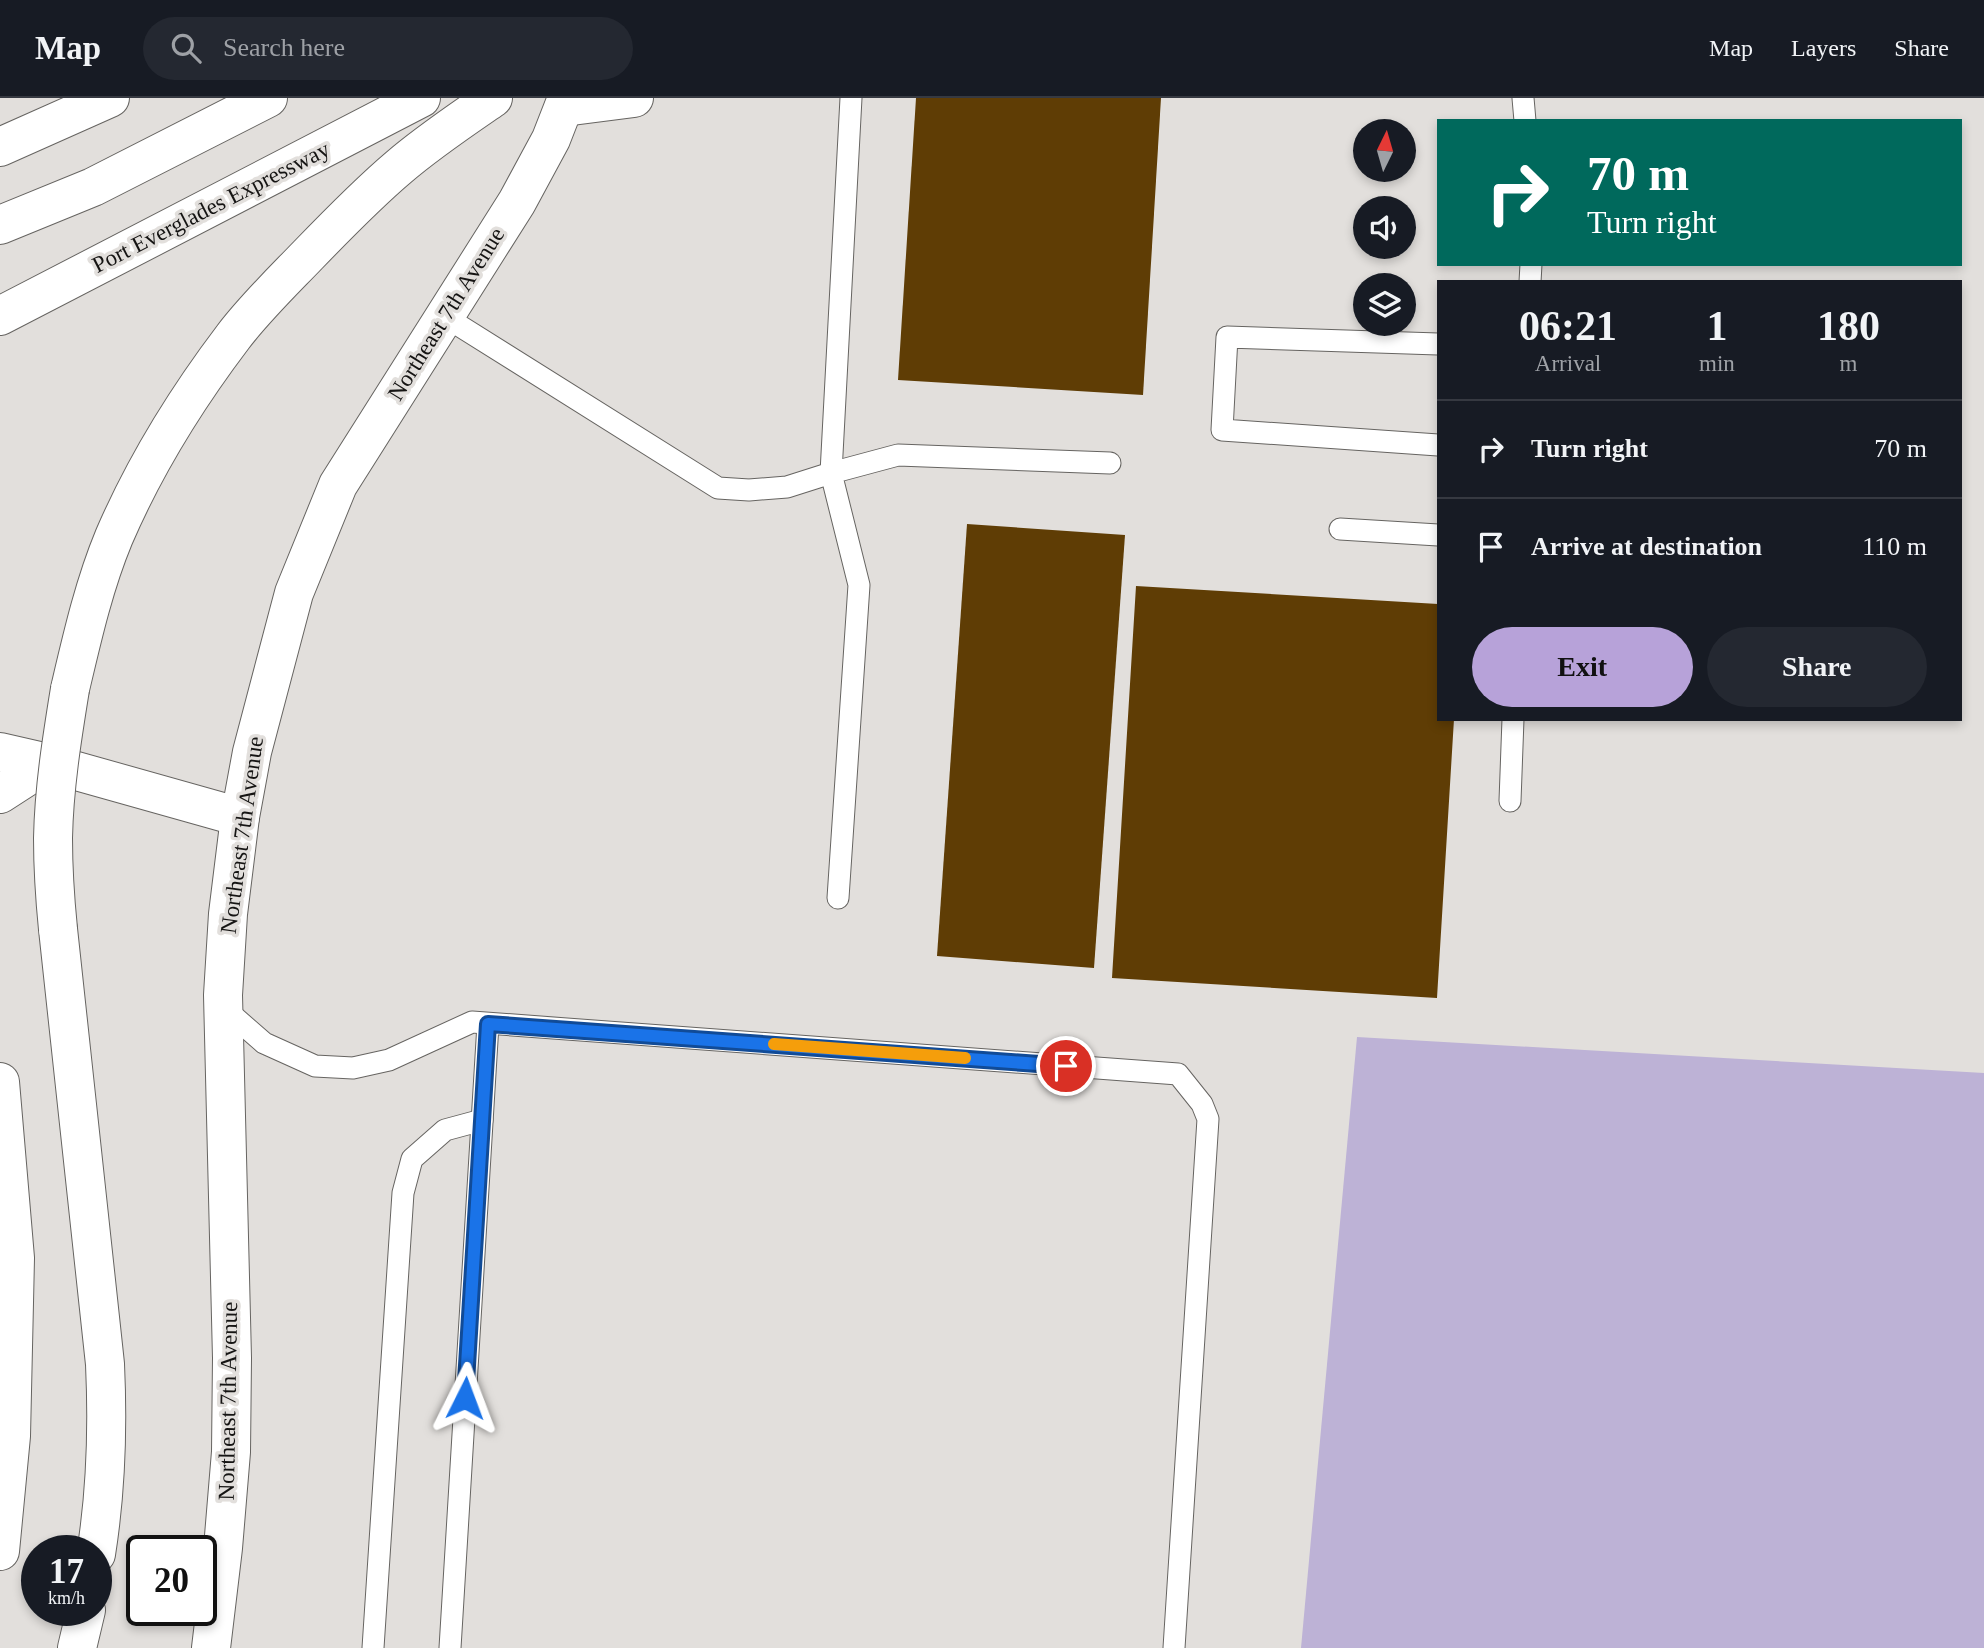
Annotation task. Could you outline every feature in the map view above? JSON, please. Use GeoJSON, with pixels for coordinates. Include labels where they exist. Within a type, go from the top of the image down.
{"type":"FeatureCollection","features":[{"type":"Feature","properties":{"kind":"main road"},"geometry":{"type":"LineString","coordinates":[[0,147],[110,98]]}},
{"type":"Feature","properties":{"kind":"main road"},"geometry":{"type":"LineString","coordinates":[[0,225],[93,187],[268,98]]}},
{"type":"Feature","properties":{"kind":"main road"},"geometry":{"type":"LineString","coordinates":[[99,1535],[107,1463],[105,1364],[58,929],[53,837],[61,740],[70,689],[95,590],[114,538],[168,431],[242,326],[317,246],[399,167],[493,98]]}},
{"type":"Feature","properties":{"kind":"main road"},"geometry":{"type":"LineString","coordinates":[[566,103],[635,98]]}},
{"type":"Feature","properties":{"kind":"main road","name":"Port Everglades Expressway"},"geometry":{"type":"LineString","coordinates":[[0,316],[413,103]]}},
{"type":"Feature","properties":{"kind":"main road","name":"Northeast 7th Avenue"},"geometry":{"type":"LineString","coordinates":[[211,1648],[231,1452],[232,1358],[224,1008],[228,914],[240,817],[252,752],[294,593],[338,485],[517,202],[566,103]]}},
{"type":"Feature","properties":{"kind":"main road"},"geometry":{"type":"LineString","coordinates":[[0,752],[240,817]]}},
{"type":"Feature","properties":{"kind":"main road"},"geometry":{"type":"LineString","coordinates":[[0,794],[48,763]]}},
{"type":"Feature","properties":{"kind":"main road"},"geometry":{"type":"LineString","coordinates":[[0,1082],[15,1258],[11,1436],[0,1551]]}},
{"type":"Feature","properties":{"kind":"main road"},"geometry":{"type":"LineString","coordinates":[[77,1648],[82,1626]]}},
{"type":"Feature","properties":{"kind":"lane"},"geometry":{"type":"LineString","coordinates":[[838,898],[859,585],[831,473],[851,98]]}},
{"type":"Feature","properties":{"kind":"lane"},"geometry":{"type":"LineString","coordinates":[[1522,98],[1525,119]]}},
{"type":"Feature","properties":{"kind":"lane"},"geometry":{"type":"LineString","coordinates":[[444,316],[718,488],[749,490],[787,487],[898,455],[1110,463]]}},
{"type":"Feature","properties":{"kind":"lane"},"geometry":{"type":"LineString","coordinates":[[1437,344],[1227,337],[1222,430],[1437,445]]}},
{"type":"Feature","properties":{"kind":"lane"},"geometry":{"type":"LineString","coordinates":[[1340,529],[1437,535]]}},
{"type":"Feature","properties":{"kind":"lane"},"geometry":{"type":"LineString","coordinates":[[1510,801],[1513,721]]}},
{"type":"Feature","properties":{"kind":"lane"},"geometry":{"type":"LineString","coordinates":[[224,1008],[264,1043],[315,1066],[353,1068],[389,1059],[472,1022],[1178,1074],[1202,1104],[1208,1119],[1174,1648]]}},
{"type":"Feature","properties":{"kind":"lane"},"geometry":{"type":"LineString","coordinates":[[450,1648],[488,1024]]}},
{"type":"Feature","properties":{"kind":"lane"},"geometry":{"type":"LineString","coordinates":[[373,1648],[403,1193],[412,1158],[445,1130],[482,1120]]}},
{"type":"Feature","properties":{"kind":"shaded area"},"geometry":{"type":"Polygon","coordinates":[[[1357,1037],[1984,1073],[1984,1648],[1301,1648],[1357,1037]]]}},
{"type":"Feature","properties":{"kind":"building"},"geometry":{"type":"Polygon","coordinates":[[[916,98],[1161,98],[1143,395],[898,380],[916,98]]]}},
{"type":"Feature","properties":{"kind":"building"},"geometry":{"type":"Polygon","coordinates":[[[967,524],[1125,535],[1094,968],[937,956],[967,524]]]}},
{"type":"Feature","properties":{"kind":"building"},"geometry":{"type":"Polygon","coordinates":[[[1136,586],[1437,604],[1437,721],[1454,721],[1437,998],[1112,978],[1136,586]]]}},
{"type":"Feature","properties":{"kind":"slow traffic"},"geometry":{"type":"LineString","coordinates":[[774,1044],[965,1058]]}},
{"type":"Feature","properties":{"kind":"route"},"geometry":{"type":"LineString","coordinates":[[465,1398],[488,1024],[1066,1066]]}}]}
